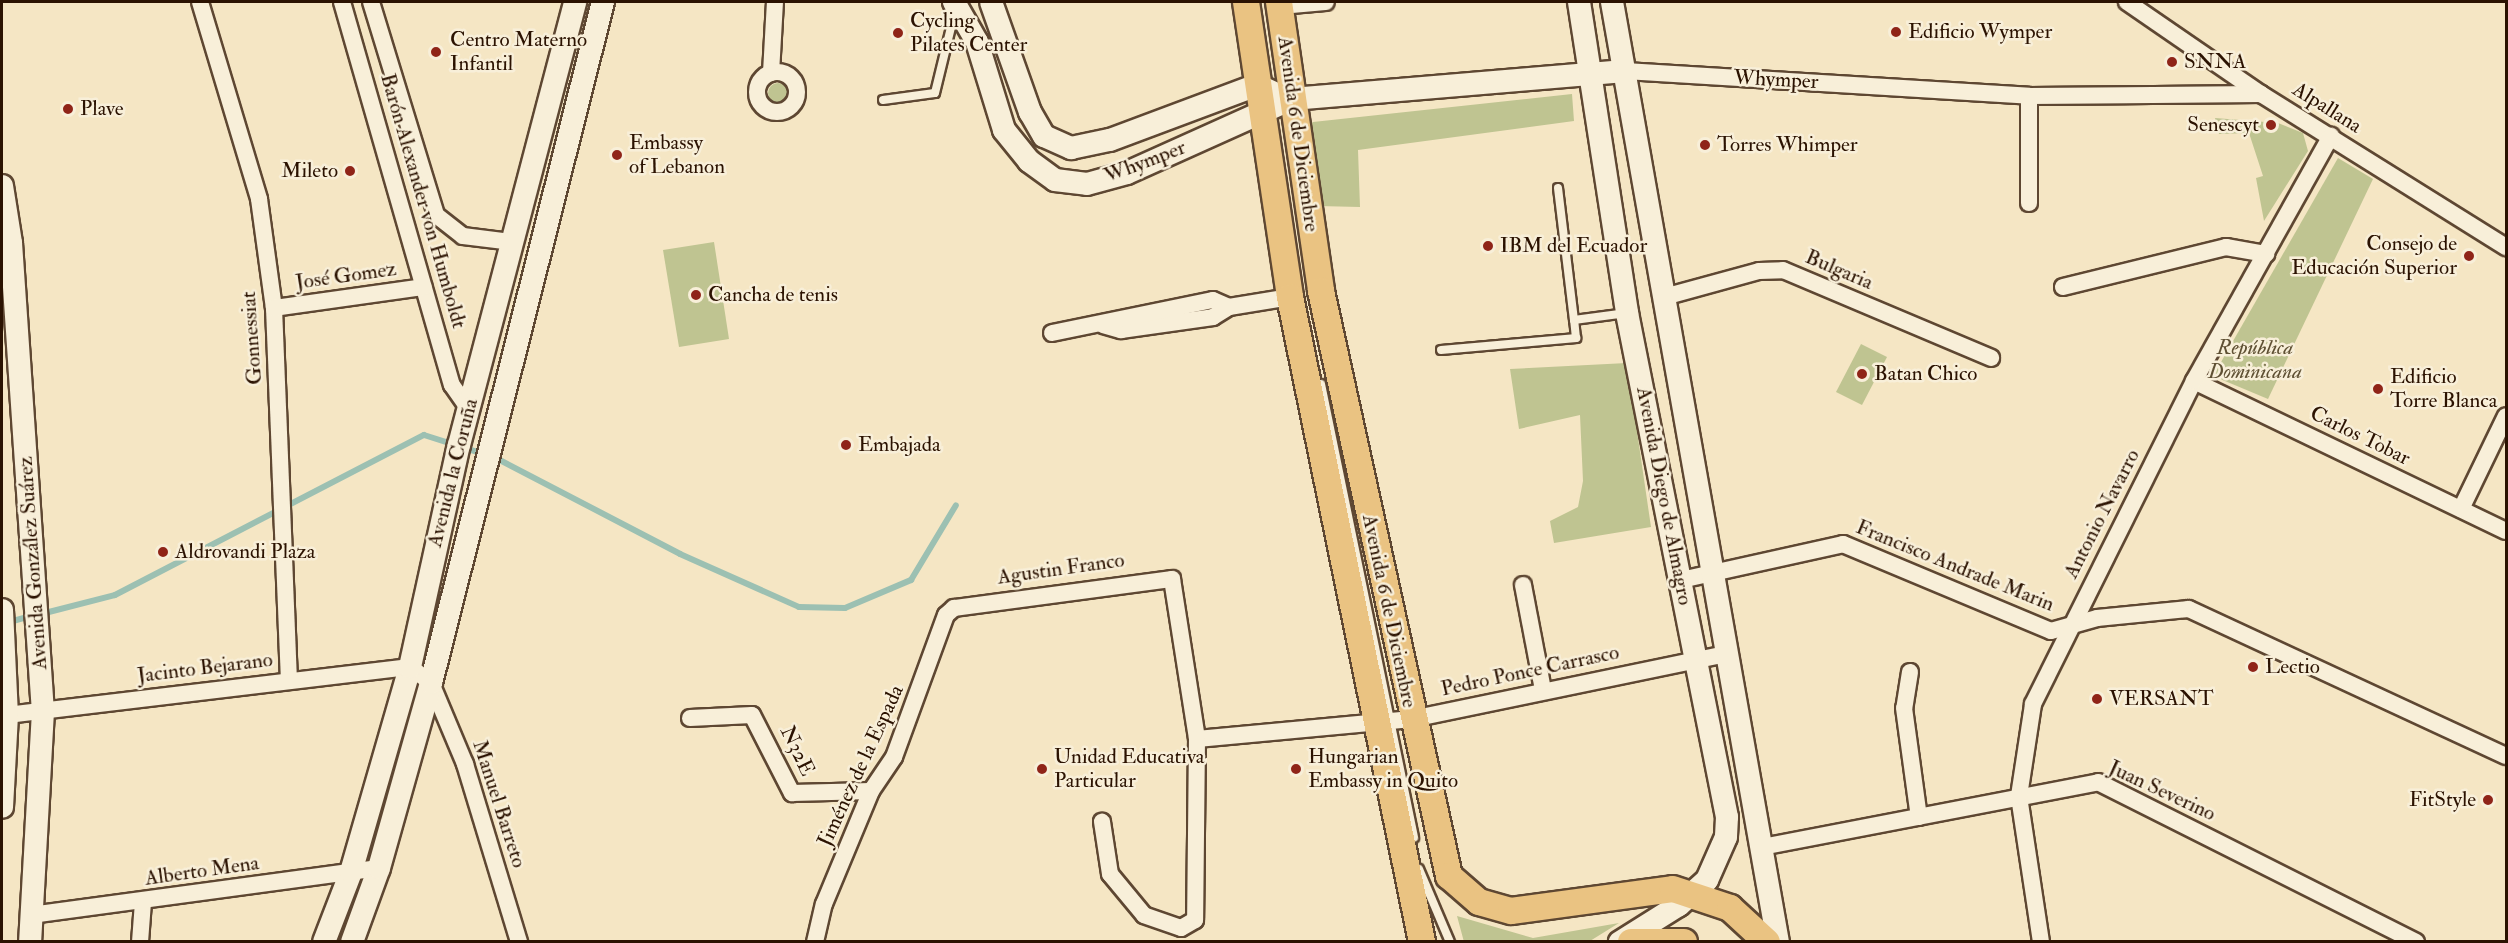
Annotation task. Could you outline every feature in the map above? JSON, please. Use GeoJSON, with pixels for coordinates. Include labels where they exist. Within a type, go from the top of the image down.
{"type":"FeatureCollection","features":[{"type":"Feature","properties":{"kind":"main road","name":"Avenida 6 de Diciembre"},"geometry":{"type":"LineString","coordinates":[[1246,2],[1321,291],[1394,719],[1422,942]]}},
{"type":"Feature","properties":{"kind":"main road","name":"Avenida 6 de Diciembre"},"geometry":{"type":"LineString","coordinates":[[1280,4],[1270,99],[1290,297],[1394,719],[1440,856],[1449,876],[1479,902],[1511,911],[1650,890],[1694,894],[1730,908],[1767,942]]}},
{"type":"Feature","properties":{"kind":"main road"},"geometry":{"type":"LineString","coordinates":[[1631,942],[1684,942]]}},
{"type":"Feature","properties":{"kind":"street","name":"Gonnessiat"},"geometry":{"type":"LineString","coordinates":[[200,2],[259,199],[274,308],[289,681]]}},
{"type":"Feature","properties":{"kind":"street","name":"Barón Alexander von Humboldt"},"geometry":{"type":"LineString","coordinates":[[342,2],[452,386],[469,409]]}},
{"type":"Feature","properties":{"kind":"street","name":"Barón Alexander von Humboldt"},"geometry":{"type":"LineString","coordinates":[[371,2],[436,215],[463,236],[511,242]]}},
{"type":"Feature","properties":{"kind":"street","name":"Avenida la Coruña"},"geometry":{"type":"LineString","coordinates":[[324,942],[351,872],[410,668],[469,409],[575,2]]}},
{"type":"Feature","properties":{"kind":"street","name":"Avenida la Coruña"},"geometry":{"type":"LineString","coordinates":[[352,942],[380,868],[431,683],[603,2]]}},
{"type":"Feature","properties":{"kind":"street"},"geometry":{"type":"LineString","coordinates":[[771,72],[775,2]]}},
{"type":"Feature","properties":{"kind":"street","name":"Whymper"},"geometry":{"type":"LineString","coordinates":[[992,2],[1030,112],[1044,136],[1071,148],[1270,99],[1591,71],[1625,71],[2029,96],[2262,94]]}},
{"type":"Feature","properties":{"kind":"street"},"geometry":{"type":"LineString","coordinates":[[1280,4],[1326,2]]}},
{"type":"Feature","properties":{"kind":"street","name":"Avenida Diego de Almagro"},"geometry":{"type":"LineString","coordinates":[[1579,2],[1627,313],[1727,817],[1718,860],[1694,894],[1620,942]]}},
{"type":"Feature","properties":{"kind":"street","name":"Avenida Diego de Almagro"},"geometry":{"type":"LineString","coordinates":[[1612,2],[1778,942]]}},
{"type":"Feature","properties":{"kind":"street","name":"Alpallana"},"geometry":{"type":"LineString","coordinates":[[2127,2],[2262,94],[2506,247]]}},
{"type":"Feature","properties":{"kind":"street","name":"Whymper"},"geometry":{"type":"LineString","coordinates":[[955,3],[977,42],[1004,130],[1029,161],[1055,180],[1087,184],[1127,173],[1270,99]]}},
{"type":"Feature","properties":{"kind":"street"},"geometry":{"type":"LineString","coordinates":[[2029,96],[2029,203]]}},
{"type":"Feature","properties":{"kind":"street","name":"Antonio Navarro"},"geometry":{"type":"LineString","coordinates":[[2041,942],[2019,796],[2033,704],[2194,381],[2331,136]]}},
{"type":"Feature","properties":{"kind":"street","name":"Avenida González Suárez"},"geometry":{"type":"LineString","coordinates":[[2,186],[11,243],[43,711],[30,942]]}},
{"type":"Feature","properties":{"kind":"street"},"geometry":{"type":"LineString","coordinates":[[2063,287],[2226,247],[2265,254]]}},
{"type":"Feature","properties":{"kind":"street","name":"Bulgaria"},"geometry":{"type":"LineString","coordinates":[[1664,297],[1759,271],[1783,270],[1991,358]]}},
{"type":"Feature","properties":{"kind":"street","name":"José Gomez"},"geometry":{"type":"LineString","coordinates":[[274,308],[424,287]]}},
{"type":"Feature","properties":{"kind":"street"},"geometry":{"type":"LineString","coordinates":[[1052,333],[1103,324],[1133,328],[1213,317],[1229,307],[1290,297]]}},
{"type":"Feature","properties":{"kind":"street","name":"Carlos Tobar"},"geometry":{"type":"LineString","coordinates":[[2194,381],[2506,531]]}},
{"type":"Feature","properties":{"kind":"street"},"geometry":{"type":"LineString","coordinates":[[2461,510],[2506,416]]}},
{"type":"Feature","properties":{"kind":"street","name":"Francisco Andrade Marin"},"geometry":{"type":"LineString","coordinates":[[1681,580],[1843,544],[2051,631],[2189,609],[2506,756]]}},
{"type":"Feature","properties":{"kind":"street","name":"Agustin Franco"},"geometry":{"type":"LineString","coordinates":[[949,610],[1164,577],[1177,587],[1197,739]]}},
{"type":"Feature","properties":{"kind":"street"},"geometry":{"type":"LineString","coordinates":[[1523,585],[1543,690]]}},
{"type":"Feature","properties":{"kind":"street","name":"Avenida González Suárez"},"geometry":{"type":"LineString","coordinates":[[2,610],[7,715],[2,807]]}},
{"type":"Feature","properties":{"kind":"street","name":"Jiménez de la Espada"},"geometry":{"type":"LineString","coordinates":[[815,942],[824,904],[872,791],[894,757],[949,610]]}},
{"type":"Feature","properties":{"kind":"street","name":"Pedro Ponce Carrasco"},"geometry":{"type":"LineString","coordinates":[[1197,739],[1394,719],[1727,654]]}},
{"type":"Feature","properties":{"kind":"street"},"geometry":{"type":"LineString","coordinates":[[410,668],[431,683]]}},
{"type":"Feature","properties":{"kind":"street","name":"Jacinto Bejarano"},"geometry":{"type":"LineString","coordinates":[[7,715],[410,668]]}},
{"type":"Feature","properties":{"kind":"street"},"geometry":{"type":"LineString","coordinates":[[1910,672],[1904,708],[1919,817]]}},
{"type":"Feature","properties":{"kind":"street","name":"Manuel Barreto"},"geometry":{"type":"LineString","coordinates":[[431,683],[465,764],[519,942]]}},
{"type":"Feature","properties":{"kind":"street","name":"N32E"},"geometry":{"type":"LineString","coordinates":[[690,718],[752,715],[792,793],[872,791]]}},
{"type":"Feature","properties":{"kind":"street"},"geometry":{"type":"LineString","coordinates":[[1102,822],[1110,874],[1144,915],[1181,928],[1195,920],[1197,739]]}},
{"type":"Feature","properties":{"kind":"street","name":"Juan Severino"},"geometry":{"type":"LineString","coordinates":[[1762,847],[2098,782],[2416,942]]}},
{"type":"Feature","properties":{"kind":"street","name":"Alberto Mena"},"geometry":{"type":"LineString","coordinates":[[32,915],[143,902],[380,868]]}},
{"type":"Feature","properties":{"kind":"street"},"geometry":{"type":"LineString","coordinates":[[140,942],[143,902]]}},
{"type":"Feature","properties":{"kind":"lane"},"geometry":{"type":"LineString","coordinates":[[883,100],[935,93],[955,3]]}},
{"type":"Feature","properties":{"kind":"lane"},"geometry":{"type":"LineString","coordinates":[[1262,24],[1270,99],[1306,316]]}},
{"type":"Feature","properties":{"kind":"lane"},"geometry":{"type":"LineString","coordinates":[[1441,350],[1576,338],[1558,188]]}},
{"type":"Feature","properties":{"kind":"lane"},"geometry":{"type":"LineString","coordinates":[[1574,320],[1627,313]]}},
{"type":"Feature","properties":{"kind":"lane"},"geometry":{"type":"LineString","coordinates":[[1319,374],[1394,719],[1415,846]]}},
{"type":"Feature","properties":{"kind":"lane"},"geometry":{"type":"LineString","coordinates":[[1417,857],[1432,942]]}},
{"type":"Feature","properties":{"kind":"lane"},"geometry":{"type":"LineString","coordinates":[[1419,869],[1450,942]]}},
{"type":"Feature","properties":{"kind":"green space"},"geometry":{"type":"Polygon","coordinates":[[[774,83],[782,83],[788,89],[788,97],[782,103],[774,103],[768,97],[768,89],[774,83]]]}},
{"type":"Feature","properties":{"kind":"green space"},"geometry":{"type":"Polygon","coordinates":[[[1572,94],[1574,121],[1358,150],[1360,207],[1318,206],[1303,129],[1313,122],[1572,94]]]}},
{"type":"Feature","properties":{"kind":"green space"},"geometry":{"type":"Polygon","coordinates":[[[2215,118],[2278,123],[2303,133],[2308,151],[2264,221],[2256,178],[2263,176],[2249,133],[2219,134],[2215,118]]]}},
{"type":"Feature","properties":{"kind":"green space","name":"República Dominicana"},"geometry":{"type":"Polygon","coordinates":[[[2338,158],[2373,179],[2268,399],[2213,376],[2338,158]]]}},
{"type":"Feature","properties":{"kind":"green space","name":"Cancha de tenis"},"geometry":{"type":"Polygon","coordinates":[[[714,242],[729,339],[679,347],[663,250],[714,242]]]}},
{"type":"Feature","properties":{"kind":"green space","name":"Batan Chico"},"geometry":{"type":"Polygon","coordinates":[[[1861,344],[1887,357],[1862,405],[1836,392],[1861,344]]]}},
{"type":"Feature","properties":{"kind":"green space"},"geometry":{"type":"Polygon","coordinates":[[[1627,363],[1651,527],[1554,543],[1550,521],[1578,507],[1583,481],[1580,415],[1519,429],[1510,369],[1627,363]]]}},
{"type":"Feature","properties":{"kind":"green space"},"geometry":{"type":"Polygon","coordinates":[[[1457,916],[1533,938],[1619,923],[1590,941],[1464,942],[1457,916]]]}},
{"type":"Feature","properties":{"kind":"waterway"},"geometry":{"type":"LineString","coordinates":[[41,614],[115,595],[424,435],[484,454]]}},
{"type":"Feature","properties":{"kind":"waterway"},"geometry":{"type":"LineString","coordinates":[[494,457],[680,554],[799,607],[845,608],[911,580],[956,505]]}},
{"type":"Feature","properties":{"kind":"waterway"},"geometry":{"type":"LineString","coordinates":[[6,623],[31,616]]}},
{"type":"Feature","properties":{"kind":"place","name":"Edificio Wymper"},"geometry":{"type":"Point","coordinates":[1896,32]}},
{"type":"Feature","properties":{"kind":"place","name":"Cycling Pilates Center"},"geometry":{"type":"Point","coordinates":[898,33]}},
{"type":"Feature","properties":{"kind":"place","name":"Centro Materno Infantil"},"geometry":{"type":"Point","coordinates":[436,52]}},
{"type":"Feature","properties":{"kind":"place","name":"SNNA"},"geometry":{"type":"Point","coordinates":[2172,62]}},
{"type":"Feature","properties":{"kind":"place","name":"Plave"},"geometry":{"type":"Point","coordinates":[68,109]}},
{"type":"Feature","properties":{"kind":"place","name":"Senescyt"},"geometry":{"type":"Point","coordinates":[2271,125]}},
{"type":"Feature","properties":{"kind":"place","name":"Torres Whimper"},"geometry":{"type":"Point","coordinates":[1705,145]}},
{"type":"Feature","properties":{"kind":"place","name":"Embassy of Lebanon"},"geometry":{"type":"Point","coordinates":[617,155]}},
{"type":"Feature","properties":{"kind":"place","name":"Mileto"},"geometry":{"type":"Point","coordinates":[350,171]}},
{"type":"Feature","properties":{"kind":"place","name":"IBM del Ecuador"},"geometry":{"type":"Point","coordinates":[1488,246]}},
{"type":"Feature","properties":{"kind":"place","name":"Consejo de Educación Superior"},"geometry":{"type":"Point","coordinates":[2469,256]}},
{"type":"Feature","properties":{"kind":"place","name":"Cancha de tenis"},"geometry":{"type":"Point","coordinates":[696,295]}},
{"type":"Feature","properties":{"kind":"place","name":"Batan Chico"},"geometry":{"type":"Point","coordinates":[1862,374]}},
{"type":"Feature","properties":{"kind":"place","name":"Edificio Torre Blanca"},"geometry":{"type":"Point","coordinates":[2378,389]}},
{"type":"Feature","properties":{"kind":"place","name":"Embajada"},"geometry":{"type":"Point","coordinates":[846,445]}},
{"type":"Feature","properties":{"kind":"place","name":"Aldrovandi Plaza"},"geometry":{"type":"Point","coordinates":[163,552]}},
{"type":"Feature","properties":{"kind":"place","name":"Lectio"},"geometry":{"type":"Point","coordinates":[2253,667]}},
{"type":"Feature","properties":{"kind":"place","name":"VERSANT"},"geometry":{"type":"Point","coordinates":[2097,699]}},
{"type":"Feature","properties":{"kind":"place","name":"Unidad Educativa Particular"},"geometry":{"type":"Point","coordinates":[1042,769]}},
{"type":"Feature","properties":{"kind":"place","name":"Hungarian Embassy in Quito"},"geometry":{"type":"Point","coordinates":[1296,769]}},
{"type":"Feature","properties":{"kind":"place","name":"FitStyle"},"geometry":{"type":"Point","coordinates":[2488,800]}}]}
